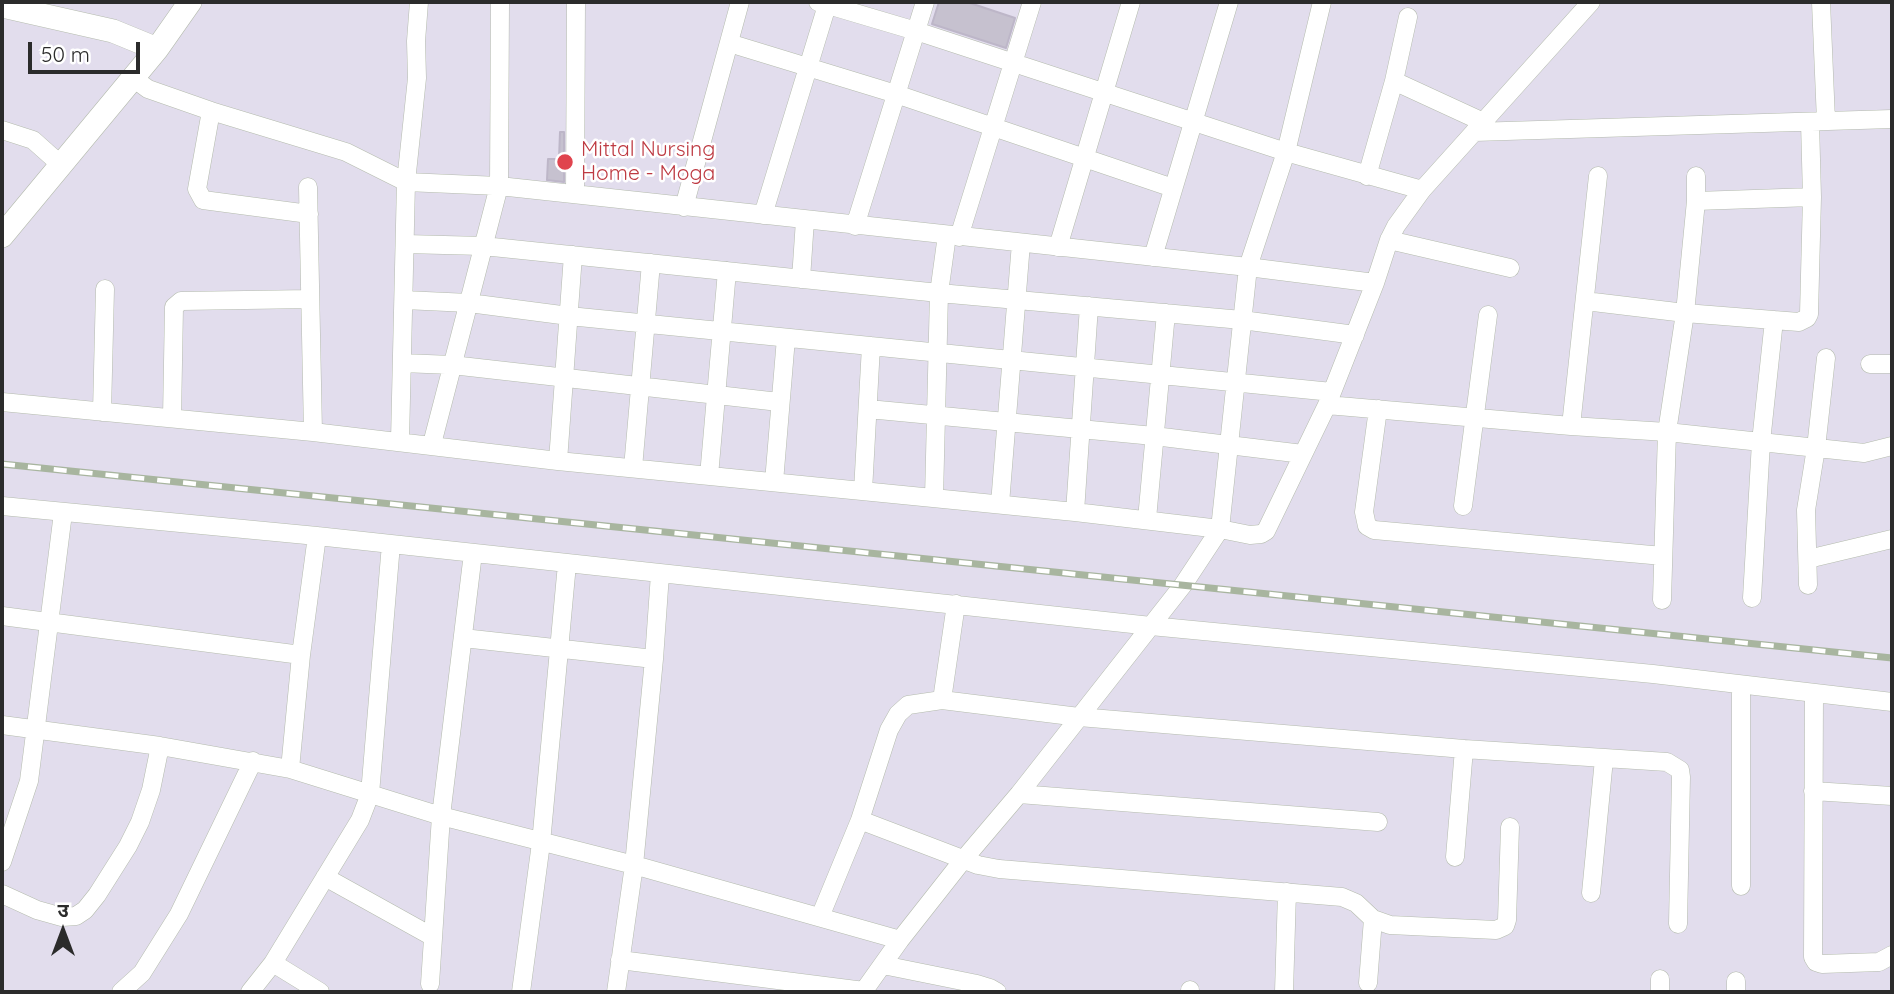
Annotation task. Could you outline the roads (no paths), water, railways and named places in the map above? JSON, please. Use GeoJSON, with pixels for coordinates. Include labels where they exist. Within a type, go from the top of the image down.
{"type":"FeatureCollection","features":[{"type":"Feature","properties":{"kind":"street"},"geometry":{"type":"LineString","coordinates":[[2,236],[157,49],[190,2]]}},
{"type":"Feature","properties":{"kind":"street"},"geometry":{"type":"LineString","coordinates":[[400,441],[406,182],[417,78],[419,2]]}},
{"type":"Feature","properties":{"kind":"street"},"geometry":{"type":"LineString","coordinates":[[432,444],[499,186],[500,2]]}},
{"type":"Feature","properties":{"kind":"street"},"geometry":{"type":"LineString","coordinates":[[575,194],[576,2]]}},
{"type":"Feature","properties":{"kind":"street"},"geometry":{"type":"LineString","coordinates":[[684,206],[740,2]]}},
{"type":"Feature","properties":{"kind":"street"},"geometry":{"type":"LineString","coordinates":[[855,226],[925,2]]}},
{"type":"Feature","properties":{"kind":"street"},"geometry":{"type":"LineString","coordinates":[[934,498],[939,293],[953,236],[993,127],[1032,2]]}},
{"type":"Feature","properties":{"kind":"street"},"geometry":{"type":"LineString","coordinates":[[1058,247],[1131,2]]}},
{"type":"Feature","properties":{"kind":"street"},"geometry":{"type":"LineString","coordinates":[[1153,257],[1229,2]]}},
{"type":"Feature","properties":{"kind":"street"},"geometry":{"type":"LineString","coordinates":[[620,960],[863,992],[900,940],[1183,585],[1220,529],[1248,267],[1286,152],[1322,2]]}},
{"type":"Feature","properties":{"kind":"street"},"geometry":{"type":"LineString","coordinates":[[1585,301],[1685,313],[1799,322],[1807,318],[1818,121],[1821,2]]}},
{"type":"Feature","properties":{"kind":"street"},"geometry":{"type":"LineString","coordinates":[[763,215],[825,3],[1286,152],[1422,190]]}},
{"type":"Feature","properties":{"kind":"street"},"geometry":{"type":"LineString","coordinates":[[2,402],[432,444],[558,461],[1147,519],[1250,536],[1261,534],[1266,531],[1329,398],[1375,283],[1389,240],[1422,190],[1587,3]]}},
{"type":"Feature","properties":{"kind":"street"},"geometry":{"type":"LineString","coordinates":[[2,6],[113,31],[157,49]]}},
{"type":"Feature","properties":{"kind":"street"},"geometry":{"type":"LineString","coordinates":[[1367,176],[1394,81],[1408,17]]}},
{"type":"Feature","properties":{"kind":"street"},"geometry":{"type":"LineString","coordinates":[[729,43],[896,94],[1173,188]]}},
{"type":"Feature","properties":{"kind":"street"},"geometry":{"type":"LineString","coordinates":[[133,78],[148,89],[211,111],[346,152],[406,182],[499,186],[1375,283]]}},
{"type":"Feature","properties":{"kind":"street"},"geometry":{"type":"LineString","coordinates":[[1394,81],[1478,127],[1892,119]]}},
{"type":"Feature","properties":{"kind":"street"},"geometry":{"type":"LineString","coordinates":[[211,111],[198,195],[203,200],[309,214]]}},
{"type":"Feature","properties":{"kind":"street"},"geometry":{"type":"LineString","coordinates":[[2,130],[33,140],[61,165]]}},
{"type":"Feature","properties":{"kind":"street"},"geometry":{"type":"LineString","coordinates":[[1571,426],[1598,176]]}},
{"type":"Feature","properties":{"kind":"street"},"geometry":{"type":"LineString","coordinates":[[1662,600],[1667,432],[1685,313],[1696,176]]}},
{"type":"Feature","properties":{"kind":"street"},"geometry":{"type":"LineString","coordinates":[[309,187],[313,432]]}},
{"type":"Feature","properties":{"kind":"street"},"geometry":{"type":"LineString","coordinates":[[1696,201],[1812,197]]}},
{"type":"Feature","properties":{"kind":"street"},"geometry":{"type":"LineString","coordinates":[[801,279],[805,220]]}},
{"type":"Feature","properties":{"kind":"street"},"geometry":{"type":"LineString","coordinates":[[1389,240],[1510,268]]}},
{"type":"Feature","properties":{"kind":"street"},"geometry":{"type":"LineString","coordinates":[[1000,504],[1021,243]]}},
{"type":"Feature","properties":{"kind":"street"},"geometry":{"type":"LineString","coordinates":[[405,244],[483,246],[939,293],[1242,320],[1355,335]]}},
{"type":"Feature","properties":{"kind":"street"},"geometry":{"type":"LineString","coordinates":[[558,461],[573,256]]}},
{"type":"Feature","properties":{"kind":"street"},"geometry":{"type":"LineString","coordinates":[[633,468],[651,263]]}},
{"type":"Feature","properties":{"kind":"street"},"geometry":{"type":"LineString","coordinates":[[709,476],[727,271]]}},
{"type":"Feature","properties":{"kind":"street"},"geometry":{"type":"LineString","coordinates":[[102,412],[105,289]]}},
{"type":"Feature","properties":{"kind":"street"},"geometry":{"type":"LineString","coordinates":[[172,418],[174,307],[181,301],[310,299]]}},
{"type":"Feature","properties":{"kind":"street"},"geometry":{"type":"LineString","coordinates":[[404,300],[468,303],[569,316],[1235,383],[1329,398],[1378,410],[1667,432],[1864,453],[1892,446]]}},
{"type":"Feature","properties":{"kind":"street"},"geometry":{"type":"LineString","coordinates":[[1075,512],[1089,306]]}},
{"type":"Feature","properties":{"kind":"street"},"geometry":{"type":"LineString","coordinates":[[1147,519],[1166,313]]}},
{"type":"Feature","properties":{"kind":"street"},"geometry":{"type":"LineString","coordinates":[[1463,506],[1488,315]]}},
{"type":"Feature","properties":{"kind":"street"},"geometry":{"type":"LineString","coordinates":[[1752,598],[1761,442],[1774,320]]}},
{"type":"Feature","properties":{"kind":"street"},"geometry":{"type":"LineString","coordinates":[[774,482],[786,338]]}},
{"type":"Feature","properties":{"kind":"street"},"geometry":{"type":"LineString","coordinates":[[863,491],[871,346]]}},
{"type":"Feature","properties":{"kind":"street"},"geometry":{"type":"LineString","coordinates":[[1808,585],[1806,510],[1826,358]]}},
{"type":"Feature","properties":{"kind":"street"},"geometry":{"type":"LineString","coordinates":[[402,363],[452,365],[779,402]]}},
{"type":"Feature","properties":{"kind":"street"},"geometry":{"type":"LineString","coordinates":[[1870,363],[1892,364]]}},
{"type":"Feature","properties":{"kind":"street"},"geometry":{"type":"LineString","coordinates":[[868,409],[1154,436],[1303,454]]}},
{"type":"Feature","properties":{"kind":"street"},"geometry":{"type":"LineString","coordinates":[[1378,410],[1364,512],[1367,526],[1374,530],[1664,556]]}},
{"type":"Feature","properties":{"kind":"street"},"geometry":{"type":"LineString","coordinates":[[2,506],[391,544],[1892,702]]}},
{"type":"Feature","properties":{"kind":"street"},"geometry":{"type":"LineString","coordinates":[[2,862],[29,781],[63,513]]}},
{"type":"Feature","properties":{"kind":"street"},"geometry":{"type":"LineString","coordinates":[[290,769],[301,654],[317,537]]}},
{"type":"Feature","properties":{"kind":"street"},"geometry":{"type":"LineString","coordinates":[[1808,559],[1892,539]]}},
{"type":"Feature","properties":{"kind":"street"},"geometry":{"type":"LineString","coordinates":[[250,992],[273,963],[326,877],[360,820],[370,794],[391,544]]}},
{"type":"Feature","properties":{"kind":"street"},"geometry":{"type":"LineString","coordinates":[[429,984],[441,816],[473,554]]}},
{"type":"Feature","properties":{"kind":"street"},"geometry":{"type":"LineString","coordinates":[[521,992],[541,842],[567,564]]}},
{"type":"Feature","properties":{"kind":"street"},"geometry":{"type":"LineString","coordinates":[[616,992],[634,865],[660,574]]}},
{"type":"Feature","properties":{"kind":"street"},"geometry":{"type":"LineString","coordinates":[[942,700],[956,604]]}},
{"type":"Feature","properties":{"kind":"street"},"geometry":{"type":"LineString","coordinates":[[2,616],[301,654]]}},
{"type":"Feature","properties":{"kind":"street"},"geometry":{"type":"LineString","coordinates":[[463,638],[654,659]]}},
{"type":"Feature","properties":{"kind":"street"},"geometry":{"type":"LineString","coordinates":[[1741,684],[1741,886]]}},
{"type":"Feature","properties":{"kind":"street"},"geometry":{"type":"LineString","coordinates":[[1814,693],[1813,957],[1816,962],[1822,964],[1879,962],[1892,956]]}},
{"type":"Feature","properties":{"kind":"street"},"geometry":{"type":"LineString","coordinates":[[820,917],[859,820],[889,730],[898,714],[908,705],[942,700],[1079,718],[1464,749],[1667,762],[1680,770],[1682,791],[1678,924]]}},
{"type":"Feature","properties":{"kind":"street"},"geometry":{"type":"LineString","coordinates":[[2,725],[160,746],[290,769],[441,816],[634,865],[900,940]]}},
{"type":"Feature","properties":{"kind":"street"},"geometry":{"type":"LineString","coordinates":[[2,894],[37,910],[62,917],[76,916],[85,910],[128,846],[139,822],[151,790],[160,746]]}},
{"type":"Feature","properties":{"kind":"street"},"geometry":{"type":"LineString","coordinates":[[1455,857],[1464,749]]}},
{"type":"Feature","properties":{"kind":"street"},"geometry":{"type":"LineString","coordinates":[[1591,893],[1604,759]]}},
{"type":"Feature","properties":{"kind":"street"},"geometry":{"type":"LineString","coordinates":[[121,992],[142,973],[179,914],[253,761]]}},
{"type":"Feature","properties":{"kind":"street"},"geometry":{"type":"LineString","coordinates":[[1813,791],[1892,796]]}},
{"type":"Feature","properties":{"kind":"street"},"geometry":{"type":"LineString","coordinates":[[1019,794],[1378,822]]}},
{"type":"Feature","properties":{"kind":"street"},"geometry":{"type":"LineString","coordinates":[[859,820],[978,866],[1019,873],[1350,899],[1373,919],[1405,927],[1501,930],[1507,920],[1510,827]]}},
{"type":"Feature","properties":{"kind":"street"},"geometry":{"type":"LineString","coordinates":[[326,877],[433,937]]}},
{"type":"Feature","properties":{"kind":"street"},"geometry":{"type":"LineString","coordinates":[[1284,992],[1287,892]]}},
{"type":"Feature","properties":{"kind":"street"},"geometry":{"type":"LineString","coordinates":[[1368,982],[1373,919]]}},
{"type":"Feature","properties":{"kind":"street"},"geometry":{"type":"LineString","coordinates":[[273,963],[320,992]]}},
{"type":"Feature","properties":{"kind":"street"},"geometry":{"type":"LineString","coordinates":[[883,965],[977,984],[997,992]]}},
{"type":"Feature","properties":{"kind":"railway"},"geometry":{"type":"LineString","coordinates":[[2,464],[1892,658]]}},
{"type":"Feature","properties":{"kind":"place","name":"Mittal Nursing Home - Moga"},"geometry":{"type":"Point","coordinates":[565,162]}}]}
